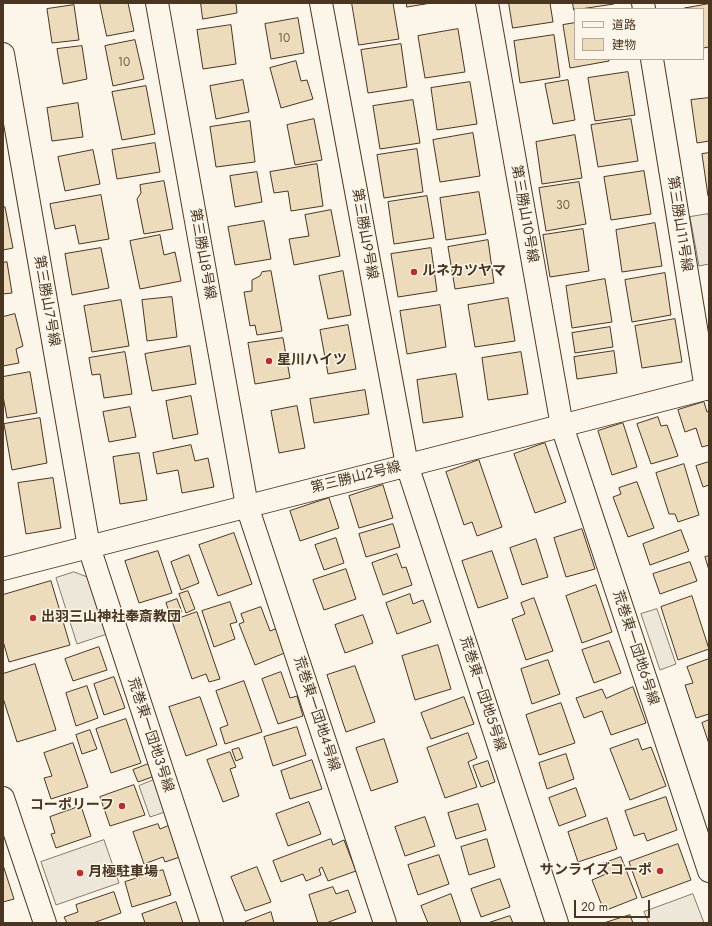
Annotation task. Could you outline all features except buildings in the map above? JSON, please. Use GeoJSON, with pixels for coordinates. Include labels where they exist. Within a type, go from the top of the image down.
{"type":"FeatureCollection","features":[{"type":"Feature","properties":{"kind":"street","name":"第三勝山８号線"},"geometry":{"type":"LineString","coordinates":[[157,3],[247,506]]}},
{"type":"Feature","properties":{"kind":"street","name":"第三勝山９号線"},"geometry":{"type":"LineString","coordinates":[[321,3],[407,465]]}},
{"type":"Feature","properties":{"kind":"street","name":"第三勝山10号線"},"geometry":{"type":"LineString","coordinates":[[487,3],[562,426]]}},
{"type":"Feature","properties":{"kind":"street","name":"第三勝山７号線"},"geometry":{"type":"LineString","coordinates":[[3,54],[89,547]]}},
{"type":"Feature","properties":{"kind":"street","name":"第三勝山11号線"},"geometry":{"type":"LineString","coordinates":[[652,60],[708,389]]}},
{"type":"Feature","properties":{"kind":"street","name":"第三勝山２号線"},"geometry":{"type":"LineString","coordinates":[[3,569],[708,389]]}},
{"type":"Feature","properties":{"kind":"street","name":"荒巻東一団地６号線"},"geometry":{"type":"LineString","coordinates":[[562,426],[709,870]]}},
{"type":"Feature","properties":{"kind":"street","name":"荒巻東一団地５号線"},"geometry":{"type":"LineString","coordinates":[[407,465],[557,923]]}},
{"type":"Feature","properties":{"kind":"street","name":"荒巻東一団地４号線"},"geometry":{"type":"LineString","coordinates":[[247,506],[385,923]]}},
{"type":"Feature","properties":{"kind":"street","name":"荒巻東一団地３号線"},"geometry":{"type":"LineString","coordinates":[[89,547],[212,923]]}},
{"type":"Feature","properties":{"kind":"street"},"geometry":{"type":"LineString","coordinates":[[3,798],[45,923]]}},
{"type":"Feature","properties":{"kind":"shaded area"},"geometry":{"type":"Polygon","coordinates":[[[708,214],[709,264],[699,266],[690,217],[708,214]]]}},
{"type":"Feature","properties":{"kind":"shaded area"},"geometry":{"type":"Polygon","coordinates":[[[74,572],[90,578],[107,634],[77,644],[56,578],[74,572]]]}},
{"type":"Feature","properties":{"kind":"shaded area"},"geometry":{"type":"Polygon","coordinates":[[[657,609],[676,664],[660,670],[641,614],[657,609]]]}},
{"type":"Feature","properties":{"kind":"shaded area"},"geometry":{"type":"Polygon","coordinates":[[[156,779],[168,811],[150,817],[139,786],[156,779]]]}},
{"type":"Feature","properties":{"kind":"shaded area","name":"月極駐車場"},"geometry":{"type":"Polygon","coordinates":[[[104,840],[119,883],[56,905],[41,862],[104,840]]]}},
{"type":"Feature","properties":{"kind":"shaded area"},"geometry":{"type":"Polygon","coordinates":[[[693,894],[704,923],[649,923],[644,912],[693,894]]]}},
{"type":"Feature","properties":{"kind":"place","name":"ルネカツヤマ"},"geometry":{"type":"Point","coordinates":[414,272]}},
{"type":"Feature","properties":{"kind":"place","name":"星川ハイツ"},"geometry":{"type":"Point","coordinates":[269,361]}},
{"type":"Feature","properties":{"kind":"place","name":"出羽三山神社奉斎教団"},"geometry":{"type":"Point","coordinates":[33,618]}},
{"type":"Feature","properties":{"kind":"place","name":"コーポリーフ"},"geometry":{"type":"Point","coordinates":[122,806]}},
{"type":"Feature","properties":{"kind":"place","name":"サンライズコーポ"},"geometry":{"type":"Point","coordinates":[660,871]}},
{"type":"Feature","properties":{"kind":"place","name":"月極駐車場"},"geometry":{"type":"Point","coordinates":[80,873]}}]}
